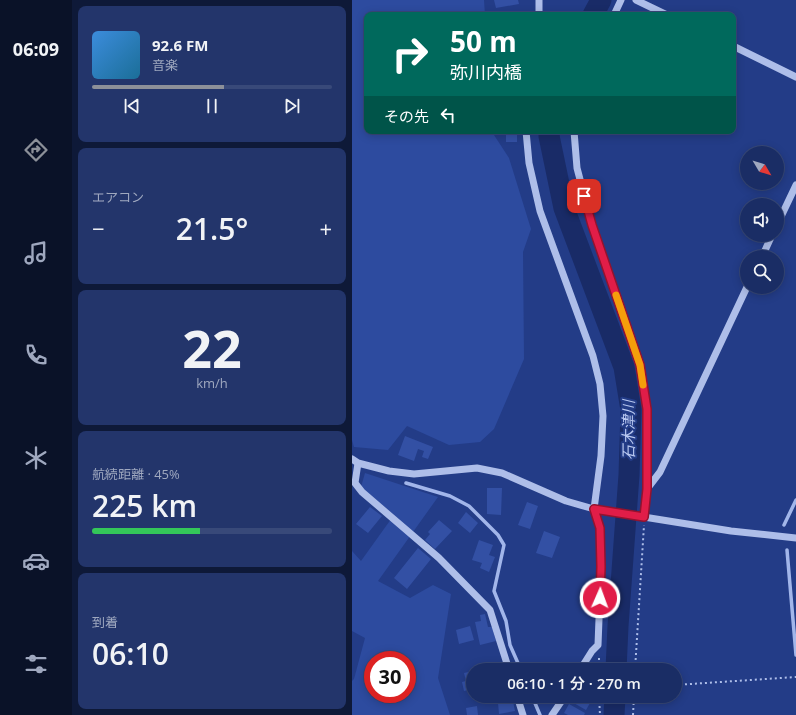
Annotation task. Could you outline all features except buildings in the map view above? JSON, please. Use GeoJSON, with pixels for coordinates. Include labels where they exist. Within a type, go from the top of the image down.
{"type":"FeatureCollection","features":[{"type":"Feature","properties":{"kind":"street"},"geometry":{"type":"LineString","coordinates":[[539,0],[539,12]]}},
{"type":"Feature","properties":{"kind":"street"},"geometry":{"type":"LineString","coordinates":[[615,12],[621,0]]}},
{"type":"Feature","properties":{"kind":"street"},"geometry":{"type":"LineString","coordinates":[[636,0],[661,12]]}},
{"type":"Feature","properties":{"kind":"street"},"geometry":{"type":"LineString","coordinates":[[736,47],[796,76]]}},
{"type":"Feature","properties":{"kind":"street"},"geometry":{"type":"LineString","coordinates":[[526,134],[529,163],[540,210],[593,356],[600,384],[603,416],[601,456],[594,509],[600,528],[601,567],[598,645],[584,663]]}},
{"type":"Feature","properties":{"kind":"street"},"geometry":{"type":"LineString","coordinates":[[574,134],[576,168],[592,225],[640,365],[647,409],[647,489],[643,517]]}},
{"type":"Feature","properties":{"kind":"street"},"geometry":{"type":"LineString","coordinates":[[784,209],[796,184]]}},
{"type":"Feature","properties":{"kind":"street"},"geometry":{"type":"LineString","coordinates":[[647,489],[660,472],[744,294]]}},
{"type":"Feature","properties":{"kind":"street"},"geometry":{"type":"LineString","coordinates":[[507,663],[490,610],[438,558],[362,492],[355,483],[355,461],[390,471],[414,474],[477,468],[502,473],[566,501],[594,509],[731,531],[795,536]]}},
{"type":"Feature","properties":{"kind":"street"},"geometry":{"type":"LineString","coordinates":[[519,703],[523,715]]}},
{"type":"Feature","properties":{"kind":"street"},"geometry":{"type":"LineString","coordinates":[[552,715],[560,703]]}},
{"type":"Feature","properties":{"kind":"path"},"geometry":{"type":"LineString","coordinates":[[635,663],[643,517]]}},
{"type":"Feature","properties":{"kind":"path"},"geometry":{"type":"LineString","coordinates":[[682,685],[796,677]]}},
{"type":"Feature","properties":{"kind":"path"},"geometry":{"type":"LineString","coordinates":[[599,703],[600,715]]}},
{"type":"Feature","properties":{"kind":"path"},"geometry":{"type":"LineString","coordinates":[[633,715],[634,703]]}},
{"type":"Feature","properties":{"kind":"shaded area"},"geometry":{"type":"Polygon","coordinates":[[[352,0],[484,0],[485,12],[364,12],[364,134],[494,134],[509,158],[531,229],[523,252],[524,359],[494,429],[480,442],[449,445],[407,426],[388,450],[354,447],[352,440],[352,0]]]}},
{"type":"Feature","properties":{"kind":"shaded area"},"geometry":{"type":"Polygon","coordinates":[[[365,473],[438,497],[378,581],[410,598],[433,585],[451,594],[438,678],[450,715],[352,715],[352,681],[354,679],[365,638],[352,631],[352,551],[361,561],[394,515],[361,487],[365,473]]]}},
{"type":"Feature","properties":{"kind":"waterway","name":"石木津川"},"geometry":{"type":"LineString","coordinates":[[595,12],[601,0]]}},
{"type":"Feature","properties":{"kind":"waterway","name":"石木津川"},"geometry":{"type":"LineString","coordinates":[[549,134],[564,208],[624,367],[631,410],[629,475],[616,663]]}},
{"type":"Feature","properties":{"kind":"waterway"},"geometry":{"type":"LineString","coordinates":[[406,483],[450,496],[469,506],[498,535],[504,545],[494,591],[506,621],[510,645],[518,663]]}},
{"type":"Feature","properties":{"kind":"waterway"},"geometry":{"type":"LineString","coordinates":[[784,525],[796,500]]}},
{"type":"Feature","properties":{"kind":"waterway"},"geometry":{"type":"LineString","coordinates":[[787,550],[796,655]]}},
{"type":"Feature","properties":{"kind":"waterway"},"geometry":{"type":"LineString","coordinates":[[535,703],[540,715]]}},
{"type":"Feature","properties":{"kind":"waterway","name":"石木津川"},"geometry":{"type":"LineString","coordinates":[[614,715],[615,703]]}},
{"type":"Feature","properties":{"kind":"slow traffic"},"geometry":{"type":"LineString","coordinates":[[616,295],[640,365],[643,385]]}},
{"type":"Feature","properties":{"kind":"route"},"geometry":{"type":"LineString","coordinates":[[584,196],[592,225],[640,365],[647,409],[647,489],[644,517],[594,509],[600,528],[600,598]]}}]}
